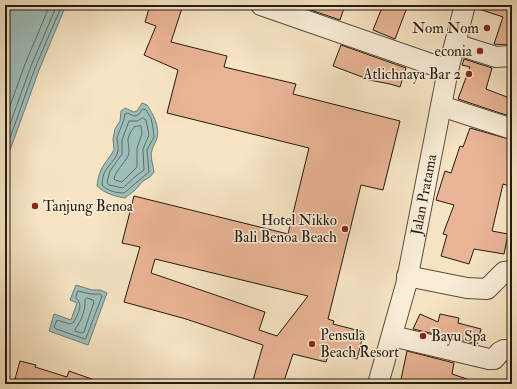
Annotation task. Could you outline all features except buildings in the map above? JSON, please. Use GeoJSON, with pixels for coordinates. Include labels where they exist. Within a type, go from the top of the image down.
{"type":"FeatureCollection","features":[{"type":"Feature","properties":{"kind":"street"},"geometry":{"type":"LineString","coordinates":[[261,5],[448,70]]}},
{"type":"Feature","properties":{"kind":"street","name":"Jalan Pratama"},"geometry":{"type":"LineString","coordinates":[[378,384],[407,276],[448,70],[466,5]]}},
{"type":"Feature","properties":{"kind":"street"},"geometry":{"type":"LineString","coordinates":[[455,44],[496,57],[512,56]]}},
{"type":"Feature","properties":{"kind":"street"},"geometry":{"type":"LineString","coordinates":[[441,106],[512,129]]}},
{"type":"Feature","properties":{"kind":"street"},"geometry":{"type":"LineString","coordinates":[[407,276],[467,288],[487,289],[504,272],[512,270]]}},
{"type":"Feature","properties":{"kind":"street"},"geometry":{"type":"LineString","coordinates":[[392,336],[489,359],[494,359],[504,350],[512,351]]}},
{"type":"Feature","properties":{"kind":"water"},"geometry":{"type":"Polygon","coordinates":[[[5,5],[66,5],[39,70],[5,164],[5,5]]]}},
{"type":"Feature","properties":{"kind":"water"},"geometry":{"type":"Polygon","coordinates":[[[142,103],[147,105],[154,116],[158,129],[157,138],[151,153],[154,172],[125,198],[107,193],[97,186],[99,174],[114,150],[113,139],[115,129],[120,121],[121,111],[125,108],[134,112],[137,111],[142,103]]]}},
{"type":"Feature","properties":{"kind":"water"},"geometry":{"type":"Polygon","coordinates":[[[76,285],[92,290],[101,290],[107,293],[88,345],[49,331],[54,314],[71,320],[77,303],[70,300],[76,285]]]}},
{"type":"Feature","properties":{"kind":"place","name":"Nom Nom"},"geometry":{"type":"Point","coordinates":[487,28]}},
{"type":"Feature","properties":{"kind":"place","name":"econia"},"geometry":{"type":"Point","coordinates":[480,51]}},
{"type":"Feature","properties":{"kind":"place","name":"Atlichnaya Bar 2"},"geometry":{"type":"Point","coordinates":[469,74]}},
{"type":"Feature","properties":{"kind":"place","name":"Tanjung Benoa"},"geometry":{"type":"Point","coordinates":[35,206]}},
{"type":"Feature","properties":{"kind":"place","name":"Hotel Nikko Bali Benoa Beach"},"geometry":{"type":"Point","coordinates":[345,229]}},
{"type":"Feature","properties":{"kind":"place","name":"Bayu Spa"},"geometry":{"type":"Point","coordinates":[423,336]}},
{"type":"Feature","properties":{"kind":"place","name":"Pensula Beach Resort"},"geometry":{"type":"Point","coordinates":[312,344]}}]}
